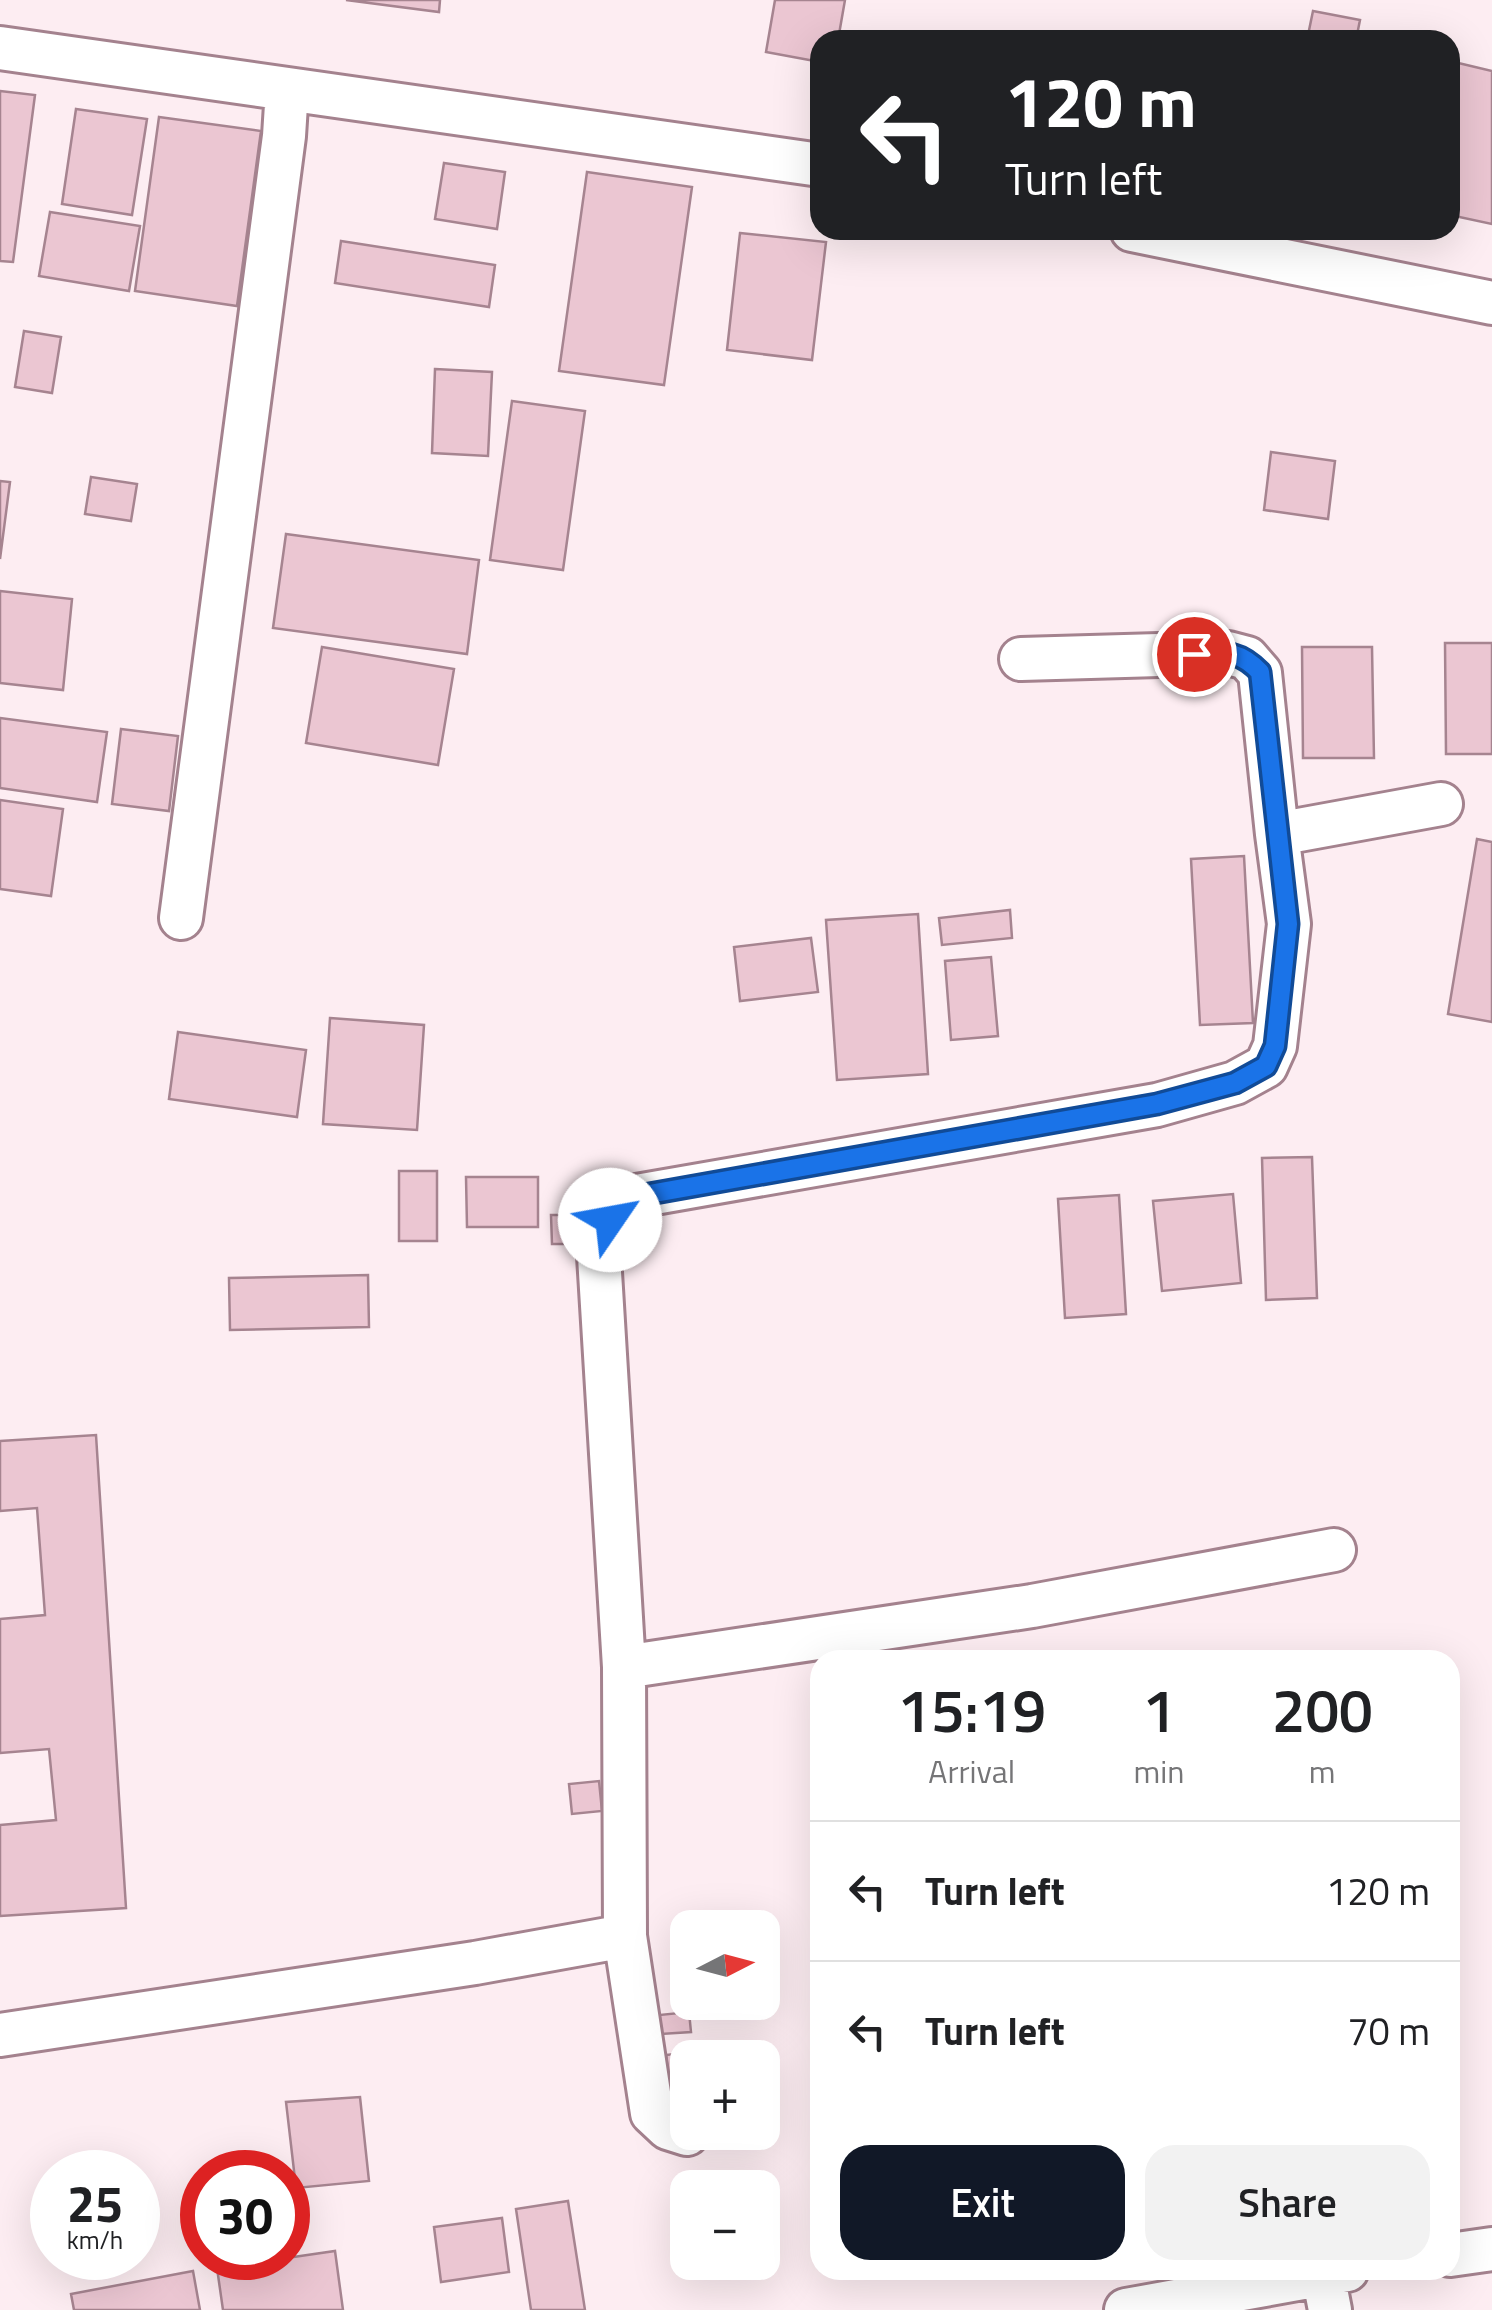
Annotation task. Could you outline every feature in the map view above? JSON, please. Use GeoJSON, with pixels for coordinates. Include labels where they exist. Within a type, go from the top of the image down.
{"type":"FeatureCollection","features":[{"type":"Feature","properties":{"kind":"street"},"geometry":{"type":"LineString","coordinates":[[0,48],[810,164]]}},
{"type":"Feature","properties":{"kind":"street"},"geometry":{"type":"LineString","coordinates":[[181,918],[287,89]]}},
{"type":"Feature","properties":{"kind":"street"},"geometry":{"type":"LineString","coordinates":[[1181,240],[1492,303]]}},
{"type":"Feature","properties":{"kind":"street"},"geometry":{"type":"LineString","coordinates":[[670,2129],[652,2113],[625,1936],[624,1667],[598,1256],[610,1220],[638,1196],[1157,1104],[1235,1083],[1266,1066],[1275,1046],[1288,924],[1260,672],[1247,658],[1228,653],[1021,659]]}},
{"type":"Feature","properties":{"kind":"street"},"geometry":{"type":"LineString","coordinates":[[1277,834],[1442,804]]}},
{"type":"Feature","properties":{"kind":"street"},"geometry":{"type":"LineString","coordinates":[[624,1667],[1032,1606],[1334,1550]]}},
{"type":"Feature","properties":{"kind":"street"},"geometry":{"type":"LineString","coordinates":[[0,2035],[456,1966],[625,1936]]}},
{"type":"Feature","properties":{"kind":"street"},"geometry":{"type":"LineString","coordinates":[[1460,2254],[1492,2249]]}},
{"type":"Feature","properties":{"kind":"street"},"geometry":{"type":"LineString","coordinates":[[1126,2310],[1334,2284]]}},
{"type":"Feature","properties":{"kind":"building"},"geometry":{"type":"Polygon","coordinates":[[[346,0],[440,0],[439,12],[346,0]]]}},
{"type":"Feature","properties":{"kind":"building"},"geometry":{"type":"Polygon","coordinates":[[[775,0],[845,0],[840,30],[810,30],[810,60],[766,52],[775,0]]]}},
{"type":"Feature","properties":{"kind":"building"},"geometry":{"type":"Polygon","coordinates":[[[1313,11],[1360,20],[1358,30],[1309,30],[1313,11]]]}},
{"type":"Feature","properties":{"kind":"building"},"geometry":{"type":"Polygon","coordinates":[[[1460,63],[1492,71],[1492,224],[1460,217],[1460,63]]]}},
{"type":"Feature","properties":{"kind":"building"},"geometry":{"type":"Polygon","coordinates":[[[0,91],[35,95],[13,262],[0,261],[0,91]]]}},
{"type":"Feature","properties":{"kind":"building"},"geometry":{"type":"Polygon","coordinates":[[[76,109],[147,119],[132,215],[62,204],[76,109]]]}},
{"type":"Feature","properties":{"kind":"building"},"geometry":{"type":"Polygon","coordinates":[[[159,117],[261,131],[237,306],[135,291],[159,117]]]}},
{"type":"Feature","properties":{"kind":"building"},"geometry":{"type":"Polygon","coordinates":[[[444,163],[505,172],[497,229],[435,219],[444,163]]]}},
{"type":"Feature","properties":{"kind":"building"},"geometry":{"type":"Polygon","coordinates":[[[587,172],[692,187],[664,385],[559,371],[587,172]]]}},
{"type":"Feature","properties":{"kind":"building"},"geometry":{"type":"Polygon","coordinates":[[[50,212],[140,226],[129,291],[39,276],[50,212]]]}},
{"type":"Feature","properties":{"kind":"building"},"geometry":{"type":"Polygon","coordinates":[[[740,233],[826,242],[812,360],[727,350],[740,233]]]}},
{"type":"Feature","properties":{"kind":"building"},"geometry":{"type":"Polygon","coordinates":[[[341,241],[495,265],[489,307],[335,283],[341,241]]]}},
{"type":"Feature","properties":{"kind":"building"},"geometry":{"type":"Polygon","coordinates":[[[24,331],[61,337],[52,393],[15,387],[24,331]]]}},
{"type":"Feature","properties":{"kind":"building"},"geometry":{"type":"Polygon","coordinates":[[[435,369],[492,372],[488,456],[432,453],[435,369]]]}},
{"type":"Feature","properties":{"kind":"building"},"geometry":{"type":"Polygon","coordinates":[[[512,401],[585,411],[563,570],[490,560],[512,401]]]}},
{"type":"Feature","properties":{"kind":"building"},"geometry":{"type":"Polygon","coordinates":[[[1271,452],[1335,461],[1328,519],[1264,510],[1271,452]]]}},
{"type":"Feature","properties":{"kind":"building"},"geometry":{"type":"Polygon","coordinates":[[[91,477],[137,484],[131,521],[85,514],[91,477]]]}},
{"type":"Feature","properties":{"kind":"building"},"geometry":{"type":"Polygon","coordinates":[[[0,481],[10,482],[0,559],[0,481]]]}},
{"type":"Feature","properties":{"kind":"building"},"geometry":{"type":"Polygon","coordinates":[[[286,534],[479,560],[467,654],[273,628],[286,534]]]}},
{"type":"Feature","properties":{"kind":"building"},"geometry":{"type":"Polygon","coordinates":[[[0,591],[72,599],[63,690],[0,683],[0,591]]]}},
{"type":"Feature","properties":{"kind":"building"},"geometry":{"type":"Polygon","coordinates":[[[1445,643],[1492,643],[1492,754],[1446,754],[1445,643]]]}},
{"type":"Feature","properties":{"kind":"building"},"geometry":{"type":"Polygon","coordinates":[[[322,647],[454,669],[438,765],[306,743],[322,647]]]}},
{"type":"Feature","properties":{"kind":"building"},"geometry":{"type":"Polygon","coordinates":[[[1302,647],[1372,647],[1374,758],[1303,758],[1302,647]]]}},
{"type":"Feature","properties":{"kind":"building"},"geometry":{"type":"Polygon","coordinates":[[[0,718],[107,732],[97,802],[0,788],[0,718]]]}},
{"type":"Feature","properties":{"kind":"building"},"geometry":{"type":"Polygon","coordinates":[[[121,729],[178,736],[169,811],[112,804],[121,729]]]}},
{"type":"Feature","properties":{"kind":"building"},"geometry":{"type":"Polygon","coordinates":[[[0,800],[63,809],[51,896],[0,889],[0,800]]]}},
{"type":"Feature","properties":{"kind":"building"},"geometry":{"type":"Polygon","coordinates":[[[1477,839],[1492,842],[1492,1022],[1448,1014],[1477,839]]]}},
{"type":"Feature","properties":{"kind":"building"},"geometry":{"type":"Polygon","coordinates":[[[1244,856],[1253,1023],[1200,1025],[1191,859],[1244,856]]]}},
{"type":"Feature","properties":{"kind":"building"},"geometry":{"type":"Polygon","coordinates":[[[1010,910],[1012,938],[942,945],[939,918],[1010,910]]]}},
{"type":"Feature","properties":{"kind":"building"},"geometry":{"type":"Polygon","coordinates":[[[918,914],[928,1074],[837,1080],[826,920],[918,914]]]}},
{"type":"Feature","properties":{"kind":"building"},"geometry":{"type":"Polygon","coordinates":[[[811,938],[818,992],[740,1001],[734,947],[811,938]]]}},
{"type":"Feature","properties":{"kind":"building"},"geometry":{"type":"Polygon","coordinates":[[[991,957],[998,1036],[951,1040],[945,961],[991,957]]]}},
{"type":"Feature","properties":{"kind":"building"},"geometry":{"type":"Polygon","coordinates":[[[330,1018],[424,1025],[417,1130],[323,1124],[330,1018]]]}},
{"type":"Feature","properties":{"kind":"building"},"geometry":{"type":"Polygon","coordinates":[[[178,1032],[306,1050],[297,1117],[169,1099],[178,1032]]]}},
{"type":"Feature","properties":{"kind":"building"},"geometry":{"type":"Polygon","coordinates":[[[1312,1157],[1317,1298],[1266,1300],[1262,1158],[1312,1157]]]}},
{"type":"Feature","properties":{"kind":"building"},"geometry":{"type":"Polygon","coordinates":[[[399,1171],[437,1171],[437,1241],[399,1241],[399,1171]]]}},
{"type":"Feature","properties":{"kind":"building"},"geometry":{"type":"Polygon","coordinates":[[[466,1177],[538,1177],[538,1227],[467,1227],[466,1177]]]}},
{"type":"Feature","properties":{"kind":"building"},"geometry":{"type":"Polygon","coordinates":[[[1233,1194],[1241,1283],[1162,1291],[1153,1201],[1233,1194]]]}},
{"type":"Feature","properties":{"kind":"building"},"geometry":{"type":"Polygon","coordinates":[[[1119,1195],[1126,1314],[1065,1318],[1058,1199],[1119,1195]]]}},
{"type":"Feature","properties":{"kind":"building"},"geometry":{"type":"Polygon","coordinates":[[[551,1215],[577,1215],[577,1244],[552,1244],[551,1215]]]}},
{"type":"Feature","properties":{"kind":"building"},"geometry":{"type":"Polygon","coordinates":[[[368,1275],[369,1327],[230,1330],[229,1278],[368,1275]]]}},
{"type":"Feature","properties":{"kind":"building"},"geometry":{"type":"Polygon","coordinates":[[[96,1435],[126,1908],[0,1916],[0,1825],[56,1820],[49,1749],[0,1753],[0,1619],[45,1615],[37,1508],[0,1511],[0,1441],[96,1435]]]}},
{"type":"Feature","properties":{"kind":"building"},"geometry":{"type":"Polygon","coordinates":[[[599,1781],[602,1811],[572,1814],[569,1784],[599,1781]]]}},
{"type":"Feature","properties":{"kind":"building"},"geometry":{"type":"Polygon","coordinates":[[[670,2014],[670,2020],[690,2020],[691,2032],[661,2034],[659,2015],[670,2014]]]}},
{"type":"Feature","properties":{"kind":"building"},"geometry":{"type":"Polygon","coordinates":[[[360,2097],[369,2181],[310,2187],[310,2150],[292,2150],[286,2102],[360,2097]]]}},
{"type":"Feature","properties":{"kind":"building"},"geometry":{"type":"Polygon","coordinates":[[[568,2201],[585,2310],[531,2310],[516,2209],[568,2201]]]}},
{"type":"Feature","properties":{"kind":"building"},"geometry":{"type":"Polygon","coordinates":[[[502,2218],[509,2272],[441,2282],[434,2227],[502,2218]]]}},
{"type":"Feature","properties":{"kind":"building"},"geometry":{"type":"Polygon","coordinates":[[[335,2251],[343,2310],[223,2310],[219,2280],[310,2280],[310,2255],[335,2251]]]}},
{"type":"Feature","properties":{"kind":"building"},"geometry":{"type":"Polygon","coordinates":[[[180,2273],[180,2280],[195,2280],[200,2310],[74,2310],[71,2294],[180,2273]]]}},
{"type":"Feature","properties":{"kind":"route"},"geometry":{"type":"LineString","coordinates":[[610,1220],[638,1196],[1157,1104],[1235,1083],[1266,1066],[1275,1046],[1288,924],[1260,672],[1247,658],[1228,653],[1194,654]]}}]}
